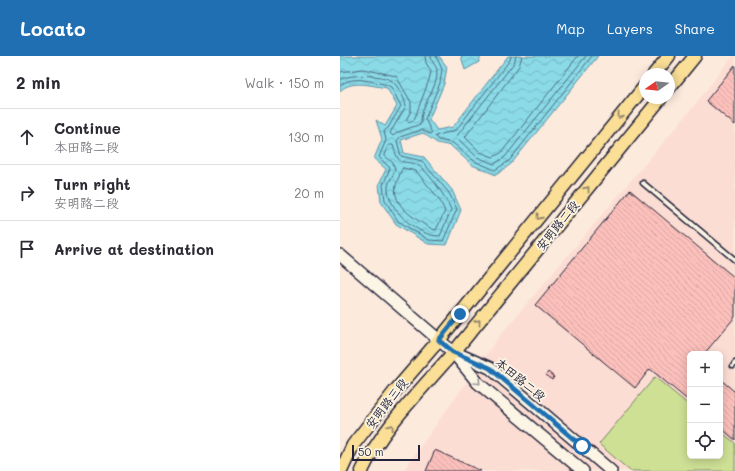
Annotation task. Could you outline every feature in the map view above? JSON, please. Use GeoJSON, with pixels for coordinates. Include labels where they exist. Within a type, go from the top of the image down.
{"type":"FeatureCollection","features":[{"type":"Feature","properties":{"kind":"main road"},"geometry":{"type":"LineString","coordinates":[[659,68],[669,56]]}},
{"type":"Feature","properties":{"kind":"main road"},"geometry":{"type":"LineString","coordinates":[[675,81],[695,56]]}},
{"type":"Feature","properties":{"kind":"main road","name":"安明路二段"},"geometry":{"type":"LineString","coordinates":[[439,340],[639,93]]}},
{"type":"Feature","properties":{"kind":"main road","name":"安明路二段"},"geometry":{"type":"LineString","coordinates":[[453,352],[656,104]]}},
{"type":"Feature","properties":{"kind":"main road","name":"安明路三段"},"geometry":{"type":"LineString","coordinates":[[342,471],[353,445],[395,391],[439,340]]}},
{"type":"Feature","properties":{"kind":"main road","name":"安明路三段"},"geometry":{"type":"LineString","coordinates":[[362,471],[368,457],[409,402],[453,352]]}},
{"type":"Feature","properties":{"kind":"street"},"geometry":{"type":"LineString","coordinates":[[340,255],[453,352],[478,383],[583,471]]}},
{"type":"Feature","properties":{"kind":"street","name":"本田路二段"},"geometry":{"type":"LineString","coordinates":[[453,352],[490,368],[611,471]]}},
{"type":"Feature","properties":{"kind":"lane"},"geometry":{"type":"LineString","coordinates":[[643,183],[735,260]]}},
{"type":"Feature","properties":{"kind":"shaded area"},"geometry":{"type":"Polygon","coordinates":[[[733,56],[735,56],[735,471],[403,471],[498,338],[689,112],[733,56]]]}},
{"type":"Feature","properties":{"kind":"green space"},"geometry":{"type":"Polygon","coordinates":[[[655,377],[687,404],[687,459],[723,459],[723,433],[735,443],[735,471],[630,471],[599,444],[655,377]]]}},
{"type":"Feature","properties":{"kind":"water"},"geometry":{"type":"Polygon","coordinates":[[[340,56],[439,56],[447,67],[444,84],[429,119],[437,130],[453,127],[508,56],[598,56],[511,164],[496,175],[472,165],[451,146],[437,143],[423,133],[401,140],[404,153],[424,157],[452,190],[461,210],[447,245],[428,244],[396,224],[381,202],[379,184],[386,169],[374,159],[382,139],[376,120],[385,126],[397,106],[387,88],[356,84],[345,87],[340,91],[340,56]]]}},
{"type":"Feature","properties":{"kind":"water"},"geometry":{"type":"Polygon","coordinates":[[[461,56],[481,56],[479,62],[465,70],[461,56]]]}},
{"type":"Feature","properties":{"kind":"building"},"geometry":{"type":"Polygon","coordinates":[[[735,65],[735,125],[706,101],[735,65]]]}},
{"type":"Feature","properties":{"kind":"building"},"geometry":{"type":"Polygon","coordinates":[[[630,190],[735,278],[735,317],[707,351],[687,351],[687,400],[650,369],[635,388],[535,305],[630,190]]]}},
{"type":"Feature","properties":{"kind":"building"},"geometry":{"type":"Polygon","coordinates":[[[548,372],[554,377],[552,380],[546,375],[548,372]]]}},
{"type":"Feature","properties":{"kind":"building"},"geometry":{"type":"Polygon","coordinates":[[[723,382],[735,392],[735,440],[723,430],[723,382]]]}},
{"type":"Feature","properties":{"kind":"building"},"geometry":{"type":"Polygon","coordinates":[[[435,450],[481,471],[426,471],[435,450]]]}},
{"type":"Feature","properties":{"kind":"route"},"geometry":{"type":"LineString","coordinates":[[460,314],[439,340],[453,352],[490,368],[582,446]]}}]}
